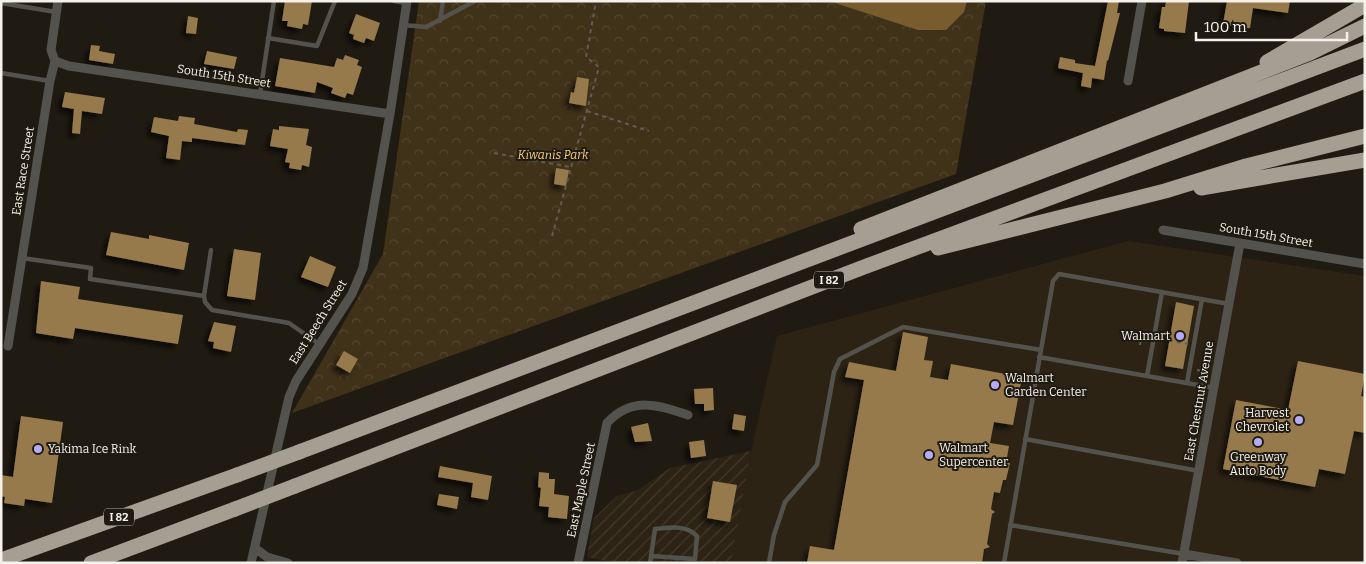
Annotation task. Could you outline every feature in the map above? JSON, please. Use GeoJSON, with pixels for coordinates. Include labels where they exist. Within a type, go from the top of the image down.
{"type":"FeatureCollection","features":[{"type":"Feature","properties":{"kind":"highway"},"geometry":{"type":"LineString","coordinates":[[1221,87],[1365,5]]}},
{"type":"Feature","properties":{"kind":"highway"},"geometry":{"type":"LineString","coordinates":[[675,310],[884,220],[1310,53],[1365,26]]}},
{"type":"Feature","properties":{"kind":"highway","name":"I 82"},"geometry":{"type":"LineString","coordinates":[[1,560],[299,452],[1365,49]]}},
{"type":"Feature","properties":{"kind":"highway","name":"I 82"},"geometry":{"type":"LineString","coordinates":[[91,563],[864,267],[1365,81]]}},
{"type":"Feature","properties":{"kind":"highway"},"geometry":{"type":"LineString","coordinates":[[864,267],[1165,191],[1246,166],[1365,136]]}},
{"type":"Feature","properties":{"kind":"highway"},"geometry":{"type":"LineString","coordinates":[[1165,191],[1194,189],[1365,160]]}},
{"type":"Feature","properties":{"kind":"street","name":"East Race Street"},"geometry":{"type":"LineString","coordinates":[[8,346],[50,81],[55,62],[51,50],[58,1]]}},
{"type":"Feature","properties":{"kind":"street"},"geometry":{"type":"LineString","coordinates":[[1128,81],[1142,1]]}},
{"type":"Feature","properties":{"kind":"street","name":"East Beech Street"},"geometry":{"type":"LineString","coordinates":[[251,563],[285,410],[296,381],[352,294],[363,268],[390,114],[407,2]]}},
{"type":"Feature","properties":{"kind":"street","name":"South 15th Street"},"geometry":{"type":"LineString","coordinates":[[55,62],[390,114]]}},
{"type":"Feature","properties":{"kind":"street","name":"South 15th Street"},"geometry":{"type":"LineString","coordinates":[[1162,230],[1365,264]]}},
{"type":"Feature","properties":{"kind":"street","name":"East Chestnut Avenue"},"geometry":{"type":"LineString","coordinates":[[1183,558],[1240,243]]}},
{"type":"Feature","properties":{"kind":"street","name":"East Maple Street"},"geometry":{"type":"LineString","coordinates":[[578,563],[608,423],[623,410],[640,405],[658,405],[688,415]]}},
{"type":"Feature","properties":{"kind":"street"},"geometry":{"type":"LineString","coordinates":[[255,548],[267,557],[288,563]]}},
{"type":"Feature","properties":{"kind":"street"},"geometry":{"type":"LineString","coordinates":[[1183,558],[1237,563]]}},
{"type":"Feature","properties":{"kind":"lane"},"geometry":{"type":"LineString","coordinates":[[260,94],[274,1]]}},
{"type":"Feature","properties":{"kind":"lane"},"geometry":{"type":"LineString","coordinates":[[268,38],[317,46],[335,1]]}},
{"type":"Feature","properties":{"kind":"lane"},"geometry":{"type":"LineString","coordinates":[[394,1],[407,2]]}},
{"type":"Feature","properties":{"kind":"lane"},"geometry":{"type":"LineString","coordinates":[[440,21],[443,1]]}},
{"type":"Feature","properties":{"kind":"lane"},"geometry":{"type":"LineString","coordinates":[[403,25],[426,26],[440,21],[472,2]]}},
{"type":"Feature","properties":{"kind":"lane"},"geometry":{"type":"LineString","coordinates":[[1,3],[56,12]]}},
{"type":"Feature","properties":{"kind":"lane"},"geometry":{"type":"LineString","coordinates":[[1,73],[50,81]]}},
{"type":"Feature","properties":{"kind":"lane"},"geometry":{"type":"LineString","coordinates":[[211,250],[204,296],[205,302],[212,310],[289,323],[319,344]]}},
{"type":"Feature","properties":{"kind":"lane"},"geometry":{"type":"LineString","coordinates":[[22,258],[91,268],[90,279],[204,296]]}},
{"type":"Feature","properties":{"kind":"lane"},"geometry":{"type":"LineString","coordinates":[[1004,563],[1052,281],[1060,274],[1229,304]]}},
{"type":"Feature","properties":{"kind":"lane"},"geometry":{"type":"LineString","coordinates":[[1147,376],[1162,292]]}},
{"type":"Feature","properties":{"kind":"lane"},"geometry":{"type":"LineString","coordinates":[[1187,383],[1202,300]]}},
{"type":"Feature","properties":{"kind":"lane"},"geometry":{"type":"LineString","coordinates":[[770,563],[776,526],[785,502],[817,465],[834,372],[840,359],[903,327],[1041,350]]}},
{"type":"Feature","properties":{"kind":"lane"},"geometry":{"type":"LineString","coordinates":[[1040,357],[1215,388]]}},
{"type":"Feature","properties":{"kind":"lane"},"geometry":{"type":"LineString","coordinates":[[1025,439],[1199,471]]}},
{"type":"Feature","properties":{"kind":"lane"},"geometry":{"type":"LineString","coordinates":[[1010,525],[1183,558]]}},
{"type":"Feature","properties":{"kind":"lane"},"geometry":{"type":"LineString","coordinates":[[650,563],[651,556],[655,529],[668,527],[687,529],[697,536],[695,559],[651,556]]}},
{"type":"Feature","properties":{"kind":"path"},"geometry":{"type":"LineString","coordinates":[[552,236],[599,67],[586,57],[596,1]]}},
{"type":"Feature","properties":{"kind":"path"},"geometry":{"type":"LineString","coordinates":[[587,111],[649,131]]}},
{"type":"Feature","properties":{"kind":"path"},"geometry":{"type":"LineString","coordinates":[[494,153],[571,167]]}},
{"type":"Feature","properties":{"kind":"path"},"geometry":{"type":"LineString","coordinates":[[1140,345],[1142,333],[1194,345]]}},
{"type":"Feature","properties":{"kind":"path"},"geometry":{"type":"LineString","coordinates":[[1197,362],[1196,370],[1208,372]]}},
{"type":"Feature","properties":{"kind":"shaded area"},"geometry":{"type":"Polygon","coordinates":[[[803,1],[967,1],[964,12],[946,30],[918,30],[832,2],[803,1]]]}},
{"type":"Feature","properties":{"kind":"shaded area"},"geometry":{"type":"Polygon","coordinates":[[[1128,241],[1365,276],[1365,563],[731,563],[751,451],[777,336],[1128,241]]]}},
{"type":"Feature","properties":{"kind":"shaded area"},"geometry":{"type":"Polygon","coordinates":[[[751,451],[731,563],[616,563],[587,557],[594,518],[617,496],[638,490],[670,468],[751,451]]]}},
{"type":"Feature","properties":{"kind":"green space","name":"Kiwanis Park"},"geometry":{"type":"Polygon","coordinates":[[[419,1],[986,1],[956,174],[292,413],[383,254],[419,1]]]}},
{"type":"Feature","properties":{"kind":"building"},"geometry":{"type":"Polygon","coordinates":[[[285,1],[312,1],[308,25],[303,24],[302,29],[287,26],[288,21],[282,21],[285,1]]]}},
{"type":"Feature","properties":{"kind":"building"},"geometry":{"type":"Polygon","coordinates":[[[1108,1],[1119,1],[1117,13],[1120,13],[1107,60],[1104,80],[1092,78],[1091,88],[1081,86],[1083,73],[1058,68],[1060,57],[1075,60],[1075,63],[1095,66],[1108,1]]]}},
{"type":"Feature","properties":{"kind":"building"},"geometry":{"type":"Polygon","coordinates":[[[1166,1],[1189,1],[1185,33],[1164,31],[1164,29],[1159,28],[1162,7],[1165,7],[1166,1]]]}},
{"type":"Feature","properties":{"kind":"building"},"geometry":{"type":"Polygon","coordinates":[[[1227,1],[1290,1],[1288,13],[1253,8],[1250,28],[1244,29],[1223,24],[1227,1]]]}},
{"type":"Feature","properties":{"kind":"building"},"geometry":{"type":"Polygon","coordinates":[[[356,14],[380,23],[374,41],[366,38],[364,43],[353,39],[354,35],[349,33],[356,14]]]}},
{"type":"Feature","properties":{"kind":"building"},"geometry":{"type":"Polygon","coordinates":[[[188,16],[198,18],[196,34],[186,33],[188,16]]]}},
{"type":"Feature","properties":{"kind":"building"},"geometry":{"type":"Polygon","coordinates":[[[91,45],[100,46],[99,51],[115,54],[113,64],[89,60],[91,45]]]}},
{"type":"Feature","properties":{"kind":"building"},"geometry":{"type":"Polygon","coordinates":[[[207,51],[237,57],[234,69],[204,64],[207,51]]]}},
{"type":"Feature","properties":{"kind":"building"},"geometry":{"type":"Polygon","coordinates":[[[345,55],[359,60],[357,65],[362,67],[353,95],[347,93],[345,98],[331,93],[333,88],[317,82],[315,93],[275,86],[280,58],[334,67],[337,58],[343,60],[345,55]]]}},
{"type":"Feature","properties":{"kind":"building"},"geometry":{"type":"Polygon","coordinates":[[[577,77],[589,79],[586,106],[569,103],[571,92],[574,93],[577,77]]]}},
{"type":"Feature","properties":{"kind":"building"},"geometry":{"type":"Polygon","coordinates":[[[65,92],[105,98],[102,114],[82,111],[80,134],[72,133],[74,109],[62,107],[65,92]]]}},
{"type":"Feature","properties":{"kind":"building"},"geometry":{"type":"Polygon","coordinates":[[[179,116],[195,118],[194,124],[237,132],[238,129],[248,130],[245,145],[192,138],[192,142],[182,141],[180,160],[166,158],[169,136],[151,132],[154,117],[178,121],[179,116]]]}},
{"type":"Feature","properties":{"kind":"building"},"geometry":{"type":"Polygon","coordinates":[[[279,126],[309,129],[306,145],[312,147],[309,167],[302,165],[301,170],[289,168],[290,163],[285,162],[288,149],[270,146],[273,129],[279,130],[279,126]]]}},
{"type":"Feature","properties":{"kind":"building"},"geometry":{"type":"Polygon","coordinates":[[[556,168],[569,170],[566,186],[554,184],[556,168]]]}},
{"type":"Feature","properties":{"kind":"building"},"geometry":{"type":"Polygon","coordinates":[[[111,232],[149,239],[149,235],[189,243],[184,270],[106,255],[111,232]]]}},
{"type":"Feature","properties":{"kind":"building"},"geometry":{"type":"Polygon","coordinates":[[[234,249],[261,253],[255,300],[227,296],[234,249]]]}},
{"type":"Feature","properties":{"kind":"building"},"geometry":{"type":"Polygon","coordinates":[[[310,256],[336,267],[328,287],[301,277],[310,256]]]}},
{"type":"Feature","properties":{"kind":"building"},"geometry":{"type":"Polygon","coordinates":[[[41,281],[80,287],[78,299],[183,315],[178,344],[75,328],[73,339],[36,333],[41,281]]]}},
{"type":"Feature","properties":{"kind":"building","name":"Walmart"},"geometry":{"type":"Polygon","coordinates":[[[1176,302],[1194,306],[1183,369],[1165,366],[1176,302]]]}},
{"type":"Feature","properties":{"kind":"building"},"geometry":{"type":"Polygon","coordinates":[[[214,322],[236,326],[231,352],[213,348],[214,342],[208,341],[214,322]]]}},
{"type":"Feature","properties":{"kind":"building","name":"Walmart Supercenter"},"geometry":{"type":"Polygon","coordinates":[[[903,332],[928,337],[924,360],[933,361],[930,377],[948,380],[951,364],[1022,377],[1013,425],[994,422],[990,443],[1009,446],[1006,463],[1010,463],[1006,480],[1003,480],[1000,493],[994,492],[991,509],[995,512],[992,514],[987,544],[990,547],[984,549],[982,563],[807,563],[810,546],[834,550],[864,380],[845,377],[849,362],[896,371],[903,332]]]}},
{"type":"Feature","properties":{"kind":"building"},"geometry":{"type":"Polygon","coordinates":[[[344,351],[358,359],[350,373],[336,365],[344,351]]]}},
{"type":"Feature","properties":{"kind":"building","name":"Harvest Chevrolet"},"geometry":{"type":"Polygon","coordinates":[[[1298,361],[1365,374],[1361,396],[1365,397],[1365,433],[1354,431],[1345,474],[1319,469],[1315,487],[1223,469],[1236,400],[1288,410],[1298,361]]]}},
{"type":"Feature","properties":{"kind":"building"},"geometry":{"type":"Polygon","coordinates":[[[713,388],[714,410],[704,411],[704,404],[695,404],[694,389],[713,388]]]}},
{"type":"Feature","properties":{"kind":"building"},"geometry":{"type":"Polygon","coordinates":[[[734,414],[746,416],[744,431],[732,429],[734,414]]]}},
{"type":"Feature","properties":{"kind":"building","name":"Yakima Ice Rink"},"geometry":{"type":"Polygon","coordinates":[[[21,416],[63,422],[52,503],[25,499],[24,506],[4,503],[5,497],[1,496],[1,475],[13,477],[21,416]]]}},
{"type":"Feature","properties":{"kind":"building"},"geometry":{"type":"Polygon","coordinates":[[[648,423],[652,441],[635,442],[631,427],[648,423]]]}},
{"type":"Feature","properties":{"kind":"building"},"geometry":{"type":"Polygon","coordinates":[[[704,440],[706,456],[691,458],[689,442],[704,440]]]}},
{"type":"Feature","properties":{"kind":"building"},"geometry":{"type":"Polygon","coordinates":[[[440,466],[492,476],[488,500],[471,497],[473,483],[438,477],[440,466]]]}},
{"type":"Feature","properties":{"kind":"building"},"geometry":{"type":"Polygon","coordinates":[[[539,472],[549,473],[549,479],[555,479],[554,494],[569,496],[567,519],[548,517],[549,507],[539,506],[541,488],[538,487],[539,472]]]}},
{"type":"Feature","properties":{"kind":"building"},"geometry":{"type":"Polygon","coordinates":[[[713,481],[737,485],[730,522],[707,518],[713,481]]]}},
{"type":"Feature","properties":{"kind":"building"},"geometry":{"type":"Polygon","coordinates":[[[439,494],[459,497],[457,509],[437,505],[439,494]]]}},
{"type":"Feature","properties":{"kind":"place","name":"Walmart"},"geometry":{"type":"Point","coordinates":[1180,336]}},
{"type":"Feature","properties":{"kind":"place","name":"Walmart Garden Center"},"geometry":{"type":"Point","coordinates":[995,385]}},
{"type":"Feature","properties":{"kind":"place","name":"Harvest Chevrolet"},"geometry":{"type":"Point","coordinates":[1299,420]}},
{"type":"Feature","properties":{"kind":"place","name":"Greenway Auto Body"},"geometry":{"type":"Point","coordinates":[1258,442]}},
{"type":"Feature","properties":{"kind":"place","name":"Yakima Ice Rink"},"geometry":{"type":"Point","coordinates":[38,449]}},
{"type":"Feature","properties":{"kind":"place","name":"Walmart Supercenter"},"geometry":{"type":"Point","coordinates":[929,455]}}]}
